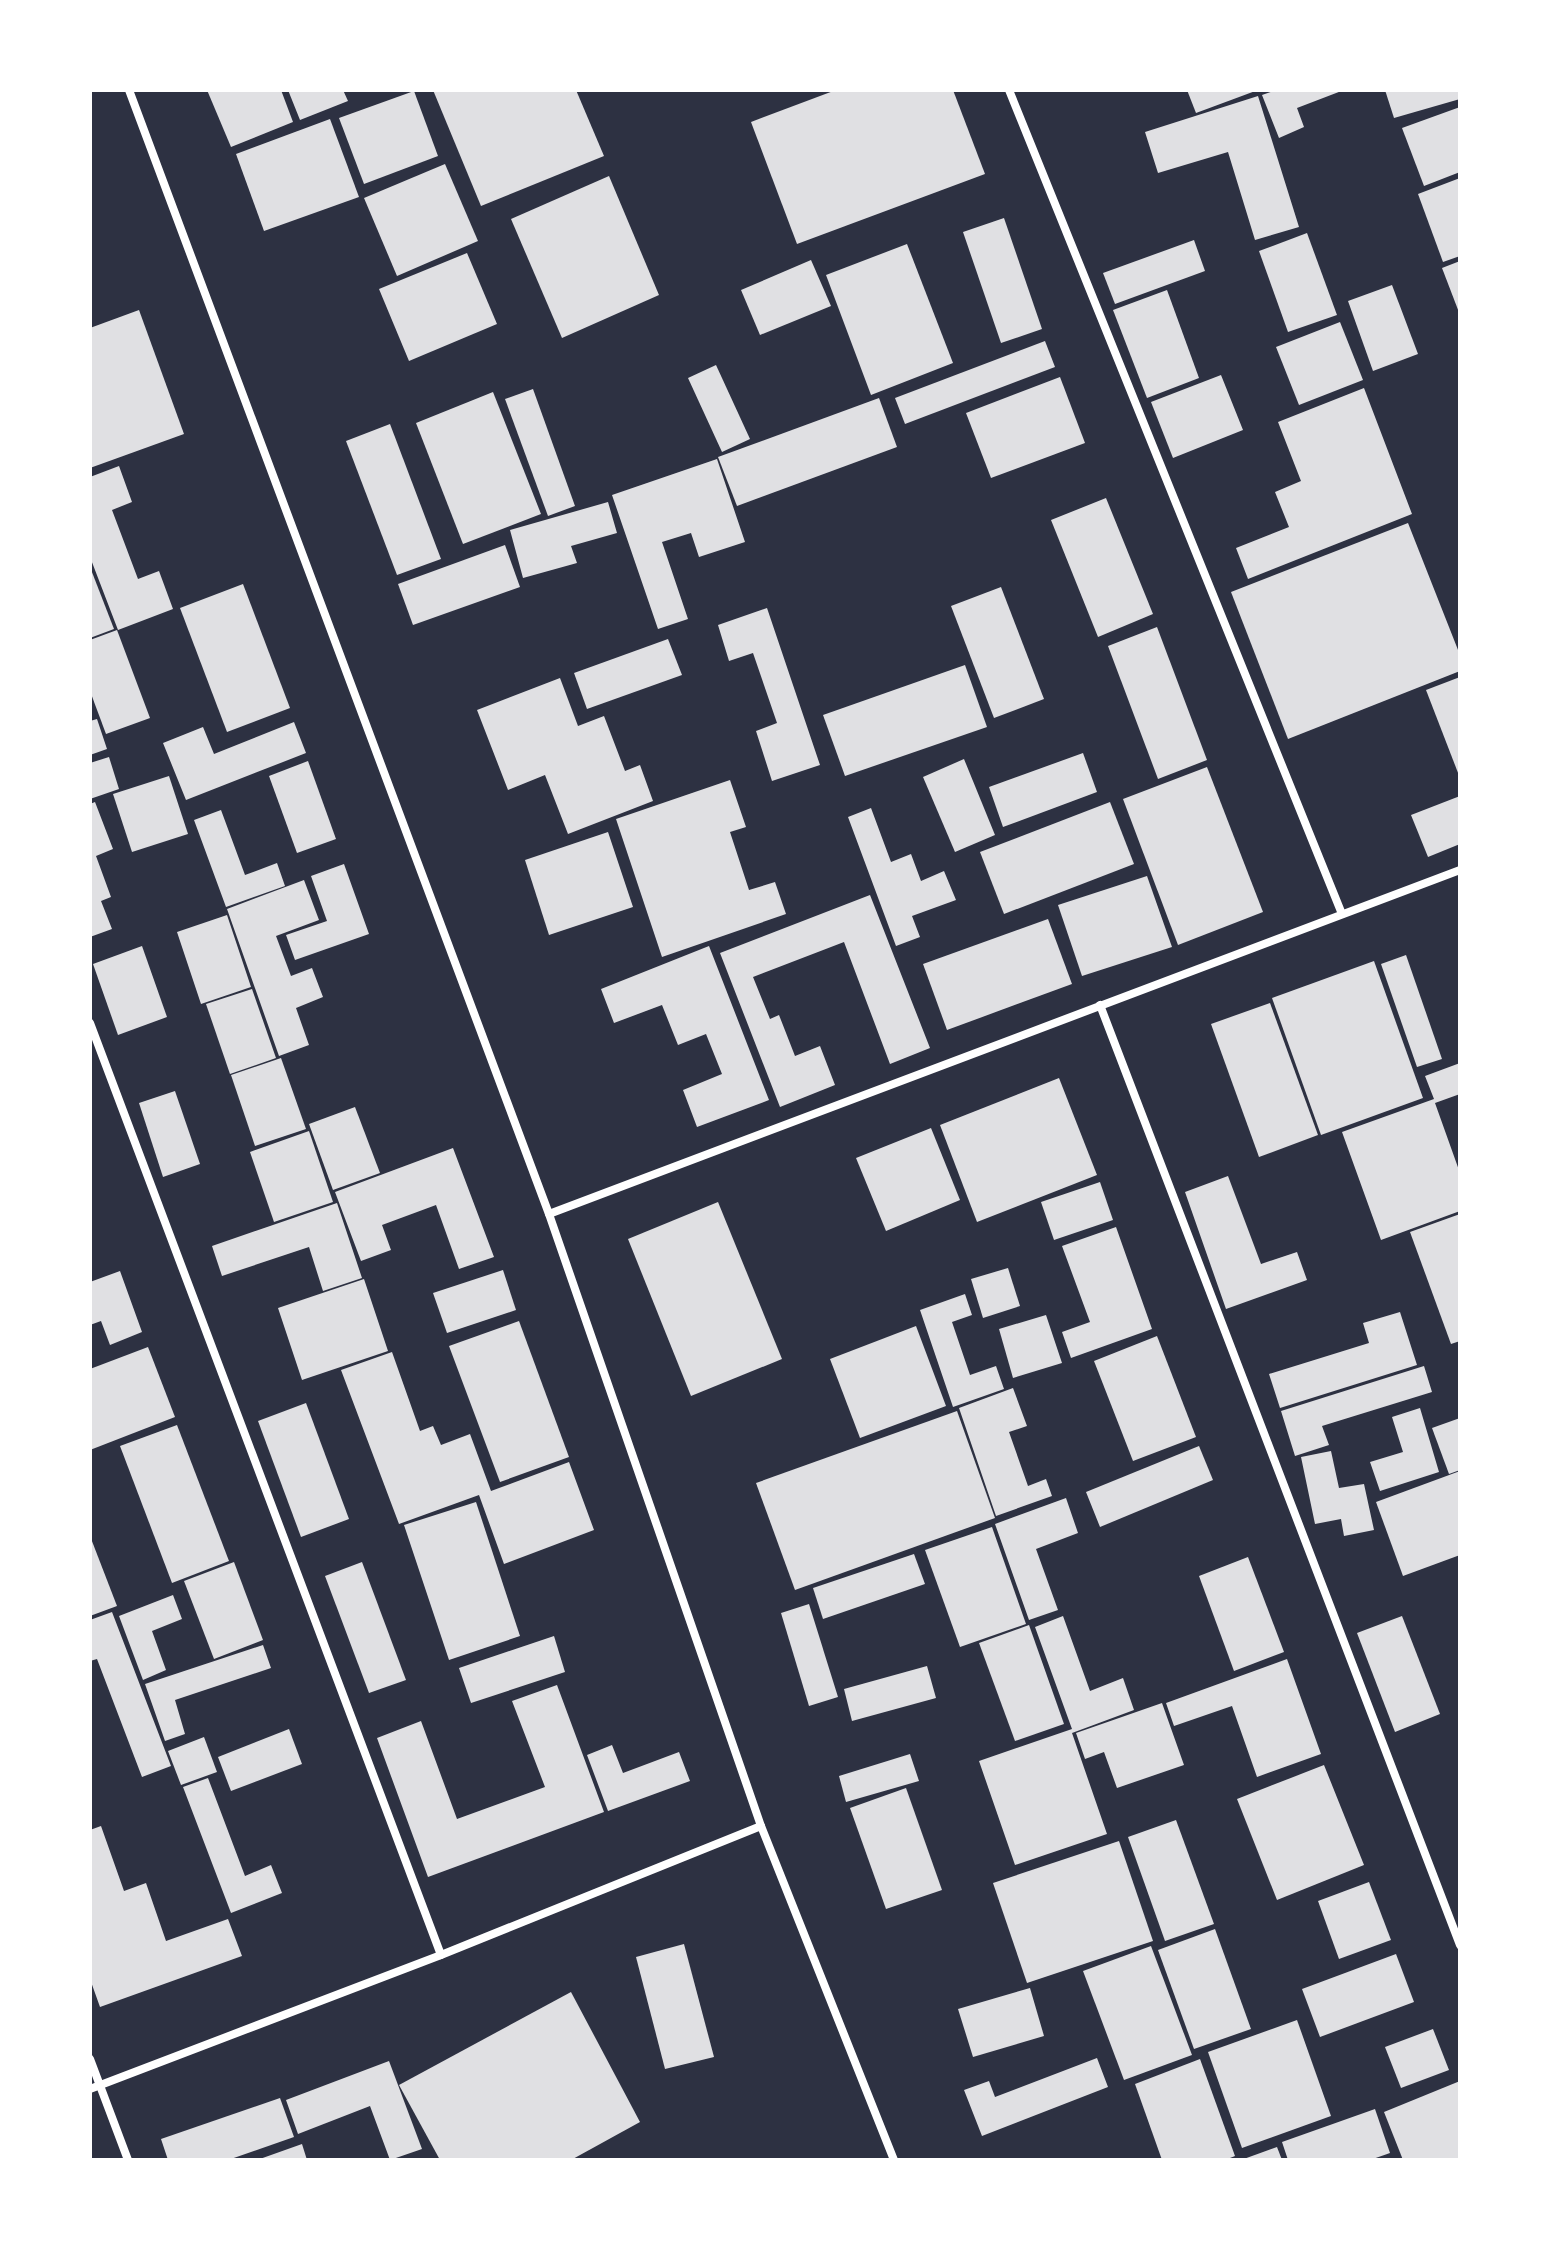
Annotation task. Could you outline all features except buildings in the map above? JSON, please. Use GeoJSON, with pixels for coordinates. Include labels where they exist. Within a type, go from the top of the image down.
{"type":"FeatureCollection","features":[{"type":"Feature","properties":{"kind":"street"},"geometry":{"type":"LineString","coordinates":[[129,90],[549,1214],[761,1826],[894,2160]]}},
{"type":"Feature","properties":{"kind":"street"},"geometry":{"type":"LineString","coordinates":[[1009,90],[1342,914]]}},
{"type":"Feature","properties":{"kind":"street"},"geometry":{"type":"LineString","coordinates":[[549,1214],[1460,870]]}},
{"type":"Feature","properties":{"kind":"street"},"geometry":{"type":"LineString","coordinates":[[1100,1005],[1460,1945]]}},
{"type":"Feature","properties":{"kind":"street"},"geometry":{"type":"LineString","coordinates":[[90,1023],[441,1955]]}},
{"type":"Feature","properties":{"kind":"street"},"geometry":{"type":"LineString","coordinates":[[90,2089],[441,1955],[761,1826]]}},
{"type":"Feature","properties":{"kind":"street"},"geometry":{"type":"LineString","coordinates":[[90,2059],[128,2160]]}}]}
